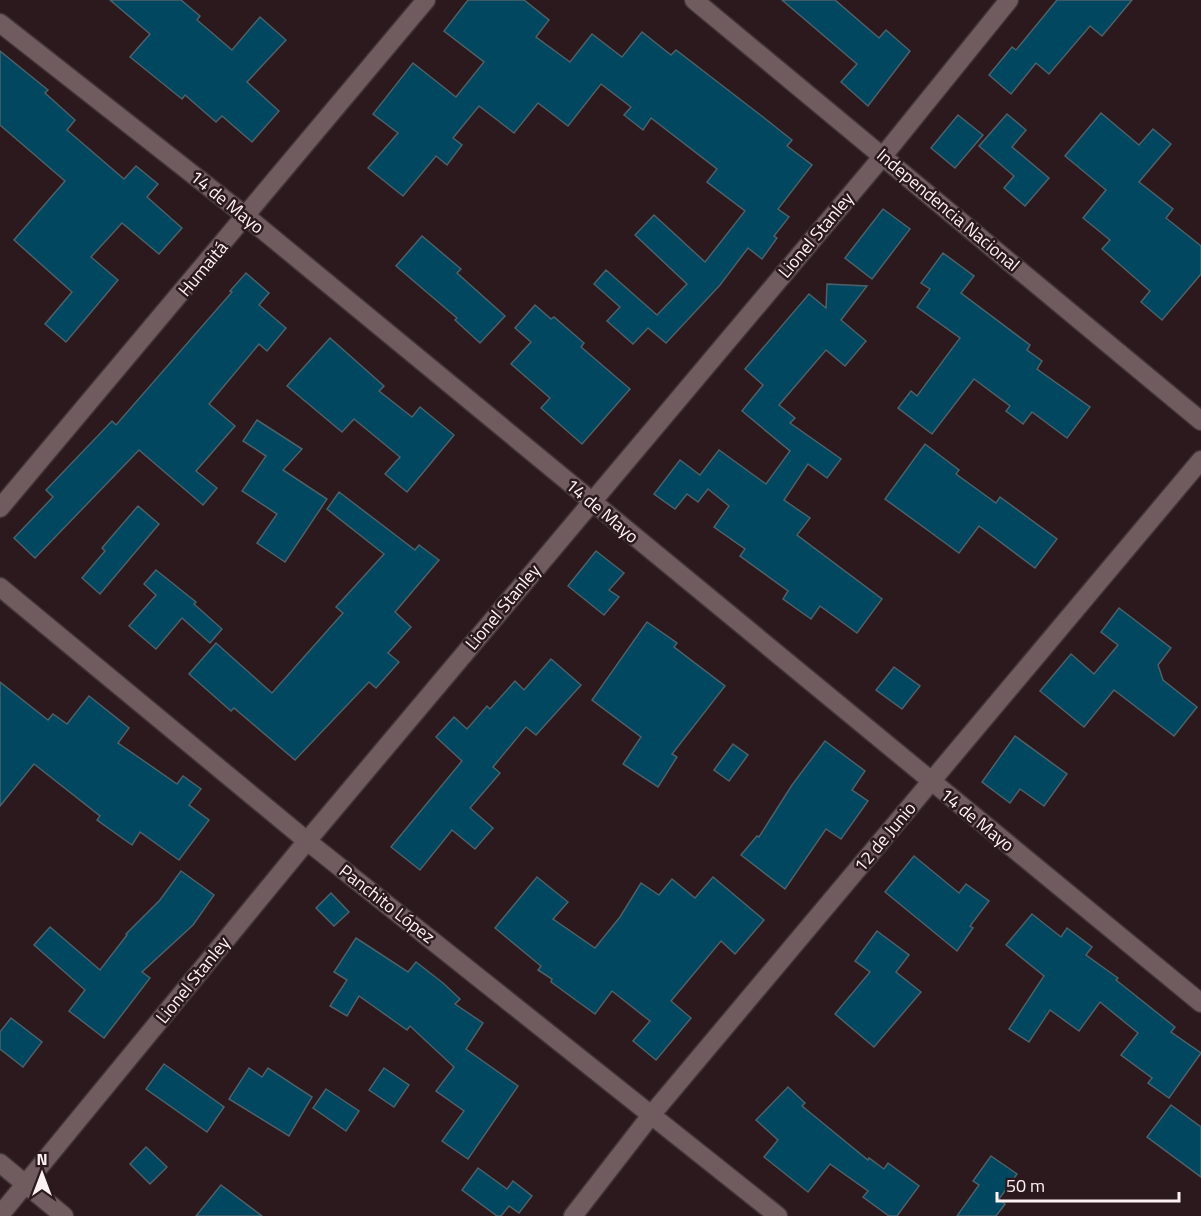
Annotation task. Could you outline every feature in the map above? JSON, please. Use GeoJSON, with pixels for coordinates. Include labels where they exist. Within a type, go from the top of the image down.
{"type":"FeatureCollection","features":[{"type":"Feature","properties":{"kind":"street","name":"Humaitá"},"geometry":{"type":"LineString","coordinates":[[0,508],[247,217],[426,0]]}},
{"type":"Feature","properties":{"kind":"street","name":"Independencia Nacional"},"geometry":{"type":"LineString","coordinates":[[694,0],[1201,421]]}},
{"type":"Feature","properties":{"kind":"street","name":"Lionel Stanley"},"geometry":{"type":"LineString","coordinates":[[0,1215],[307,841],[883,156],[1009,0]]}},
{"type":"Feature","properties":{"kind":"street","name":"14 de Mayo"},"geometry":{"type":"LineString","coordinates":[[0,23],[247,217],[1201,1003]]}},
{"type":"Feature","properties":{"kind":"street","name":"12 de Junio"},"geometry":{"type":"LineString","coordinates":[[573,1216],[652,1114],[1201,460]]}},
{"type":"Feature","properties":{"kind":"street","name":"Panchito López"},"geometry":{"type":"LineString","coordinates":[[0,587],[307,841],[778,1216]]}},
{"type":"Feature","properties":{"kind":"street"},"geometry":{"type":"LineString","coordinates":[[0,1163],[64,1216]]}},
{"type":"Feature","properties":{"kind":"building"},"geometry":{"type":"Polygon","coordinates":[[[110,0],[181,0],[200,16],[197,20],[232,50],[260,17],[286,40],[247,82],[279,111],[252,142],[222,116],[216,122],[185,95],[182,99],[130,57],[150,34],[110,0]]]}},
{"type":"Feature","properties":{"kind":"building"},"geometry":{"type":"Polygon","coordinates":[[[468,0],[524,0],[549,20],[536,37],[570,62],[592,34],[622,57],[642,32],[671,55],[676,50],[763,117],[792,140],[787,146],[812,165],[778,209],[789,217],[774,236],[777,238],[762,259],[748,248],[720,285],[666,343],[648,328],[633,344],[607,321],[620,307],[594,284],[606,270],[657,315],[687,284],[635,235],[654,215],[705,262],[745,211],[707,182],[717,169],[651,118],[643,130],[624,115],[631,107],[601,84],[568,126],[538,103],[514,133],[479,106],[453,138],[462,145],[447,165],[436,156],[403,196],[368,168],[398,133],[373,114],[413,63],[456,97],[484,62],[444,31],[468,0]]]}},
{"type":"Feature","properties":{"kind":"building"},"geometry":{"type":"Polygon","coordinates":[[[782,0],[835,0],[879,38],[886,30],[910,51],[868,106],[841,82],[857,64],[782,0]]]}},
{"type":"Feature","properties":{"kind":"building"},"geometry":{"type":"Polygon","coordinates":[[[1057,0],[1132,0],[1102,36],[1090,26],[1049,74],[1036,63],[1011,94],[989,75],[1012,47],[1016,50],[1057,0]]]}},
{"type":"Feature","properties":{"kind":"building"},"geometry":{"type":"Polygon","coordinates":[[[0,51],[48,90],[45,93],[75,120],[67,130],[124,179],[136,166],[158,184],[147,197],[182,228],[159,254],[122,223],[91,257],[118,280],[66,342],[45,324],[72,292],[14,240],[65,181],[0,125],[0,51]]]}},
{"type":"Feature","properties":{"kind":"building"},"geometry":{"type":"Polygon","coordinates":[[[1101,113],[1139,145],[1153,129],[1171,144],[1139,182],[1173,209],[1166,218],[1201,246],[1201,274],[1162,320],[1141,302],[1150,291],[1102,249],[1110,240],[1083,218],[1106,190],[1065,156],[1101,113]]]}},
{"type":"Feature","properties":{"kind":"building"},"geometry":{"type":"Polygon","coordinates":[[[1007,114],[1026,130],[1012,147],[1049,178],[1025,206],[1004,188],[1014,176],[979,146],[1007,114]]]}},
{"type":"Feature","properties":{"kind":"building"},"geometry":{"type":"Polygon","coordinates":[[[958,115],[983,135],[955,168],[931,148],[958,115]]]}},
{"type":"Feature","properties":{"kind":"building"},"geometry":{"type":"Polygon","coordinates":[[[883,209],[910,229],[872,279],[845,258],[883,209]]]}},
{"type":"Feature","properties":{"kind":"building"},"geometry":{"type":"Polygon","coordinates":[[[422,236],[461,269],[457,273],[505,316],[480,343],[455,320],[457,318],[396,266],[422,236]]]}},
{"type":"Feature","properties":{"kind":"building"},"geometry":{"type":"Polygon","coordinates":[[[943,253],[974,276],[961,293],[1030,345],[1027,350],[1042,361],[1037,369],[1090,407],[1067,438],[1032,412],[1023,424],[1006,411],[1010,406],[974,379],[932,434],[898,408],[911,391],[917,396],[960,338],[917,307],[930,289],[921,283],[943,253]]]}},
{"type":"Feature","properties":{"kind":"building"},"geometry":{"type":"Polygon","coordinates":[[[246,273],[269,293],[259,305],[286,328],[267,351],[259,344],[209,404],[235,426],[196,471],[217,488],[203,505],[139,450],[35,558],[14,538],[53,497],[46,490],[112,421],[116,425],[246,273]]]}},
{"type":"Feature","properties":{"kind":"building"},"geometry":{"type":"Polygon","coordinates":[[[827,284],[867,286],[841,320],[866,341],[845,366],[826,350],[779,405],[795,418],[790,423],[841,459],[827,478],[808,464],[784,500],[810,518],[797,535],[882,599],[857,633],[820,606],[811,619],[783,599],[788,591],[740,556],[745,549],[714,527],[729,506],[708,489],[698,502],[687,494],[675,509],[654,494],[680,460],[700,475],[719,450],[766,484],[790,451],[742,411],[763,385],[745,369],[809,294],[826,308],[827,284]]]}},
{"type":"Feature","properties":{"kind":"building"},"geometry":{"type":"Polygon","coordinates":[[[535,305],[551,319],[554,317],[584,343],[581,347],[630,389],[582,444],[541,408],[550,398],[511,364],[531,342],[515,328],[535,305]]]}},
{"type":"Feature","properties":{"kind":"building"},"geometry":{"type":"Polygon","coordinates":[[[330,338],[384,386],[379,391],[412,417],[420,407],[454,435],[407,492],[385,474],[400,457],[354,419],[342,432],[287,386],[330,338]]]}},
{"type":"Feature","properties":{"kind":"building"},"geometry":{"type":"Polygon","coordinates":[[[257,420],[302,449],[283,470],[327,499],[285,562],[257,543],[277,514],[242,491],[266,456],[243,441],[257,420]]]}},
{"type":"Feature","properties":{"kind":"building"},"geometry":{"type":"Polygon","coordinates":[[[925,444],[959,470],[956,474],[996,503],[1000,497],[1057,539],[1035,568],[979,526],[959,553],[885,499],[925,444]]]}},
{"type":"Feature","properties":{"kind":"building"},"geometry":{"type":"Polygon","coordinates":[[[339,492],[415,550],[419,545],[439,560],[395,612],[411,627],[388,653],[399,662],[376,688],[369,682],[295,760],[234,708],[231,711],[189,674],[216,643],[272,693],[343,613],[336,607],[384,554],[327,509],[339,492]]]}},
{"type":"Feature","properties":{"kind":"building"},"geometry":{"type":"Polygon","coordinates":[[[138,506],[159,524],[100,594],[82,578],[105,551],[102,548],[138,506]]]}},
{"type":"Feature","properties":{"kind":"building"},"geometry":{"type":"Polygon","coordinates":[[[596,551],[624,573],[609,590],[619,597],[604,615],[568,586],[596,551]]]}},
{"type":"Feature","properties":{"kind":"building"},"geometry":{"type":"Polygon","coordinates":[[[156,570],[196,602],[194,604],[222,629],[210,643],[182,618],[156,649],[129,626],[156,595],[144,584],[156,570]]]}},
{"type":"Feature","properties":{"kind":"building"},"geometry":{"type":"Polygon","coordinates":[[[1119,608],[1171,648],[1158,665],[1163,680],[1197,707],[1174,736],[1114,690],[1084,727],[1040,691],[1071,654],[1094,674],[1118,645],[1101,632],[1119,608]]]}},
{"type":"Feature","properties":{"kind":"building"},"geometry":{"type":"Polygon","coordinates":[[[647,622],[677,643],[674,647],[725,686],[672,754],[677,757],[658,787],[623,764],[641,737],[592,700],[647,622]]]}},
{"type":"Feature","properties":{"kind":"building"},"geometry":{"type":"Polygon","coordinates":[[[551,659],[581,685],[536,735],[526,727],[493,767],[500,773],[470,808],[493,828],[475,849],[452,830],[420,870],[391,847],[462,761],[436,737],[454,717],[467,729],[487,706],[490,709],[515,681],[524,690],[551,659]]]}},
{"type":"Feature","properties":{"kind":"building"},"geometry":{"type":"Polygon","coordinates":[[[894,667],[920,686],[902,709],[876,690],[894,667]]]}},
{"type":"Feature","properties":{"kind":"building"},"geometry":{"type":"Polygon","coordinates":[[[0,682],[48,720],[53,714],[67,724],[89,696],[129,728],[118,743],[177,784],[183,776],[201,789],[189,805],[209,820],[179,860],[140,832],[132,845],[97,820],[100,816],[34,764],[0,806],[0,682]]]}},
{"type":"Feature","properties":{"kind":"building"},"geometry":{"type":"Polygon","coordinates":[[[1015,736],[1067,774],[1044,806],[1020,789],[1010,803],[982,782],[1015,736]]]}},
{"type":"Feature","properties":{"kind":"building"},"geometry":{"type":"Polygon","coordinates":[[[825,741],[865,771],[852,790],[868,801],[841,839],[826,829],[785,889],[741,855],[757,836],[759,837],[792,785],[825,741]]]}},
{"type":"Feature","properties":{"kind":"building"},"geometry":{"type":"Polygon","coordinates":[[[733,744],[748,755],[729,781],[714,770],[733,744]]]}},
{"type":"Feature","properties":{"kind":"building"},"geometry":{"type":"Polygon","coordinates":[[[914,856],[959,893],[966,884],[989,901],[970,926],[973,928],[957,951],[885,892],[914,856]]]}},
{"type":"Feature","properties":{"kind":"building"},"geometry":{"type":"Polygon","coordinates":[[[181,871],[214,895],[193,925],[142,972],[150,978],[104,1038],[69,1011],[85,990],[34,945],[50,927],[100,970],[126,934],[160,900],[181,871]]]}},
{"type":"Feature","properties":{"kind":"building"},"geometry":{"type":"Polygon","coordinates":[[[537,877],[568,902],[553,919],[595,948],[620,917],[641,883],[659,895],[672,879],[695,898],[713,877],[764,920],[735,954],[721,941],[671,1001],[691,1018],[656,1060],[633,1041],[650,1021],[612,991],[595,1014],[551,982],[552,979],[538,970],[541,966],[495,928],[537,877]]]}},
{"type":"Feature","properties":{"kind":"building"},"geometry":{"type":"Polygon","coordinates":[[[331,893],[349,912],[334,926],[316,908],[331,893]]]}},
{"type":"Feature","properties":{"kind":"building"},"geometry":{"type":"Polygon","coordinates":[[[1032,914],[1061,937],[1067,928],[1092,947],[1086,955],[1118,978],[1116,980],[1175,1027],[1171,1032],[1201,1053],[1169,1098],[1148,1083],[1152,1078],[1121,1055],[1138,1033],[1100,1002],[1079,1031],[1050,1010],[1029,1042],[1009,1029],[1044,976],[1006,945],[1032,914]]]}},
{"type":"Feature","properties":{"kind":"building"},"geometry":{"type":"Polygon","coordinates":[[[877,931],[909,955],[896,972],[921,992],[874,1047],[835,1014],[870,972],[855,961],[877,931]]]}},
{"type":"Feature","properties":{"kind":"building"},"geometry":{"type":"Polygon","coordinates":[[[356,938],[408,972],[416,962],[443,983],[460,999],[455,1004],[483,1023],[466,1049],[518,1086],[468,1159],[442,1141],[464,1111],[436,1091],[454,1067],[410,1026],[407,1030],[359,996],[347,1016],[330,1006],[347,980],[334,972],[356,938]]]}},
{"type":"Feature","properties":{"kind":"building"},"geometry":{"type":"Polygon","coordinates":[[[11,1018],[42,1042],[23,1067],[0,1049],[0,1032],[11,1018]]]}},
{"type":"Feature","properties":{"kind":"building"},"geometry":{"type":"Polygon","coordinates":[[[164,1064],[224,1107],[207,1132],[146,1089],[164,1064]]]}},
{"type":"Feature","properties":{"kind":"building"},"geometry":{"type":"Polygon","coordinates":[[[249,1068],[262,1077],[268,1068],[312,1097],[289,1136],[229,1099],[249,1068]]]}},
{"type":"Feature","properties":{"kind":"building"},"geometry":{"type":"Polygon","coordinates":[[[384,1068],[409,1085],[394,1107],[369,1090],[384,1068]]]}},
{"type":"Feature","properties":{"kind":"building"},"geometry":{"type":"Polygon","coordinates":[[[788,1087],[805,1103],[802,1106],[868,1160],[869,1158],[884,1169],[888,1163],[919,1186],[897,1216],[889,1216],[863,1197],[868,1191],[830,1164],[808,1192],[764,1157],[778,1140],[756,1120],[788,1087]]]}},
{"type":"Feature","properties":{"kind":"building"},"geometry":{"type":"Polygon","coordinates":[[[326,1089],[359,1111],[346,1131],[313,1108],[326,1089]]]}},
{"type":"Feature","properties":{"kind":"building"},"geometry":{"type":"Polygon","coordinates":[[[1171,1105],[1201,1127],[1201,1177],[1147,1137],[1171,1105]]]}},
{"type":"Feature","properties":{"kind":"building"},"geometry":{"type":"Polygon","coordinates":[[[146,1147],[167,1167],[150,1184],[130,1164],[146,1147]]]}},
{"type":"Feature","properties":{"kind":"building"},"geometry":{"type":"Polygon","coordinates":[[[991,1156],[1017,1174],[999,1199],[1005,1204],[996,1216],[957,1216],[979,1185],[973,1181],[991,1156]]]}},
{"type":"Feature","properties":{"kind":"building"},"geometry":{"type":"Polygon","coordinates":[[[478,1168],[507,1189],[513,1181],[532,1196],[519,1213],[509,1206],[501,1216],[497,1216],[462,1190],[478,1168]]]}},
{"type":"Feature","properties":{"kind":"building"},"geometry":{"type":"Polygon","coordinates":[[[221,1185],[262,1216],[196,1216],[221,1185]]]}}]}
